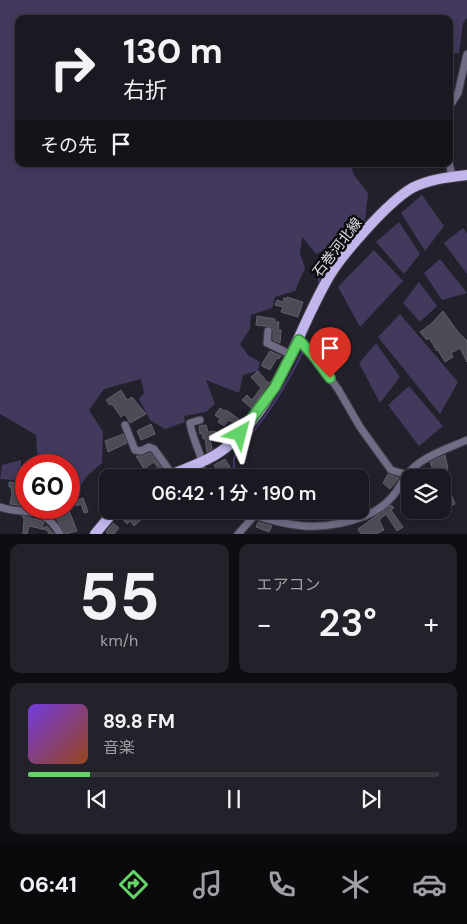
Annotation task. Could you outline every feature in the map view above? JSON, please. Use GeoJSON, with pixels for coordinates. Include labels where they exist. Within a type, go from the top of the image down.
{"type":"FeatureCollection","features":[{"type":"Feature","properties":{"kind":"main road","name":"石巻河北線"},"geometry":{"type":"LineString","coordinates":[[184,469],[220,452],[240,434],[275,387],[326,281],[346,253],[377,219],[403,194],[414,187],[436,179],[467,175]]}},
{"type":"Feature","properties":{"kind":"main road"},"geometry":{"type":"LineString","coordinates":[[95,534],[108,519]]}},
{"type":"Feature","properties":{"kind":"street"},"geometry":{"type":"LineString","coordinates":[[453,101],[458,93],[467,54]]}},
{"type":"Feature","properties":{"kind":"street"},"geometry":{"type":"LineString","coordinates":[[450,167],[452,176]]}},
{"type":"Feature","properties":{"kind":"street"},"geometry":{"type":"LineString","coordinates":[[268,332],[267,343],[292,354]]}},
{"type":"Feature","properties":{"kind":"street"},"geometry":{"type":"LineString","coordinates":[[299,340],[313,355],[338,389],[360,426],[391,470],[401,472]]}},
{"type":"Feature","properties":{"kind":"street"},"geometry":{"type":"LineString","coordinates":[[200,420],[190,423],[192,437],[197,441],[200,462],[203,469]]}},
{"type":"Feature","properties":{"kind":"street"},"geometry":{"type":"LineString","coordinates":[[125,426],[135,450],[141,451],[149,447],[154,449],[164,469]]}},
{"type":"Feature","properties":{"kind":"street"},"geometry":{"type":"LineString","coordinates":[[414,469],[424,460],[467,440]]}},
{"type":"Feature","properties":{"kind":"street"},"geometry":{"type":"LineString","coordinates":[[264,519],[311,532],[336,528],[378,510],[392,498],[401,483]]}},
{"type":"Feature","properties":{"kind":"street"},"geometry":{"type":"LineString","coordinates":[[0,508],[33,512],[46,516],[60,534]]}},
{"type":"Feature","properties":{"kind":"street"},"geometry":{"type":"LineString","coordinates":[[238,534],[252,519]]}},
{"type":"Feature","properties":{"kind":"shaded area"},"geometry":{"type":"Polygon","coordinates":[[[0,0],[467,0],[467,18],[463,23],[459,53],[453,53],[453,15],[15,15],[15,167],[352,167],[354,175],[368,193],[365,221],[355,237],[316,254],[302,237],[300,253],[305,268],[295,291],[275,297],[272,308],[251,315],[250,329],[240,344],[248,355],[260,362],[258,371],[243,375],[239,393],[206,380],[215,404],[206,412],[184,416],[185,422],[165,429],[150,420],[139,399],[144,393],[141,379],[104,389],[89,410],[103,432],[102,463],[88,475],[80,486],[80,454],[37,454],[36,435],[0,414],[0,0]]]}},
{"type":"Feature","properties":{"kind":"shaded area"},"geometry":{"type":"Polygon","coordinates":[[[422,195],[444,226],[425,251],[401,213],[422,195]]]}},
{"type":"Feature","properties":{"kind":"shaded area"},"geometry":{"type":"Polygon","coordinates":[[[399,222],[420,254],[404,274],[376,242],[399,222]]]}},
{"type":"Feature","properties":{"kind":"shaded area"},"geometry":{"type":"Polygon","coordinates":[[[463,228],[467,233],[467,274],[444,243],[463,228]]]}},
{"type":"Feature","properties":{"kind":"shaded area"},"geometry":{"type":"Polygon","coordinates":[[[374,250],[403,281],[360,327],[338,287],[374,250]]]}},
{"type":"Feature","properties":{"kind":"shaded area"},"geometry":{"type":"Polygon","coordinates":[[[440,259],[467,293],[442,300],[424,273],[440,259]]]}},
{"type":"Feature","properties":{"kind":"shaded area"},"geometry":{"type":"Polygon","coordinates":[[[419,282],[437,306],[420,322],[403,303],[419,282]]]}},
{"type":"Feature","properties":{"kind":"shaded area"},"geometry":{"type":"Polygon","coordinates":[[[400,314],[458,382],[440,414],[378,337],[400,314]]]}},
{"type":"Feature","properties":{"kind":"shaded area"},"geometry":{"type":"Polygon","coordinates":[[[376,343],[400,377],[380,403],[359,363],[376,343]]]}},
{"type":"Feature","properties":{"kind":"shaded area"},"geometry":{"type":"Polygon","coordinates":[[[409,386],[443,426],[419,446],[388,405],[409,386]]]}},
{"type":"Feature","properties":{"kind":"shaded area"},"geometry":{"type":"Polygon","coordinates":[[[15,462],[15,480],[0,479],[2,465],[15,462]]]}},
{"type":"Feature","properties":{"kind":"building"},"geometry":{"type":"Polygon","coordinates":[[[287,297],[303,302],[298,317],[281,312],[283,307],[275,305],[277,300],[283,302],[284,298],[287,299],[287,297]]]}},
{"type":"Feature","properties":{"kind":"building"},"geometry":{"type":"Polygon","coordinates":[[[443,311],[467,341],[467,362],[460,348],[451,353],[453,357],[445,362],[429,338],[427,340],[420,332],[431,324],[443,311]]]}},
{"type":"Feature","properties":{"kind":"building"},"geometry":{"type":"Polygon","coordinates":[[[257,316],[275,319],[275,322],[279,322],[278,330],[281,330],[280,343],[273,340],[271,327],[256,325],[257,316]]]}},
{"type":"Feature","properties":{"kind":"building"},"geometry":{"type":"Polygon","coordinates":[[[270,351],[281,356],[279,359],[277,358],[270,370],[262,366],[262,364],[270,351]]]}},
{"type":"Feature","properties":{"kind":"building"},"geometry":{"type":"Polygon","coordinates":[[[258,371],[268,383],[270,381],[252,409],[242,400],[247,395],[252,400],[261,388],[251,377],[258,371]]]}},
{"type":"Feature","properties":{"kind":"building"},"geometry":{"type":"Polygon","coordinates":[[[121,390],[127,400],[132,397],[146,414],[130,423],[125,414],[121,417],[112,404],[110,405],[106,400],[121,390]]]}},
{"type":"Feature","properties":{"kind":"building"},"geometry":{"type":"Polygon","coordinates":[[[220,408],[239,419],[235,424],[229,420],[224,426],[218,422],[220,419],[215,415],[220,408]]]}},
{"type":"Feature","properties":{"kind":"building"},"geometry":{"type":"Polygon","coordinates":[[[151,424],[155,434],[141,440],[137,431],[151,424]]]}},
{"type":"Feature","properties":{"kind":"building"},"geometry":{"type":"Polygon","coordinates":[[[206,425],[208,432],[215,431],[217,438],[210,439],[212,449],[207,452],[205,438],[203,439],[202,433],[200,434],[199,426],[206,425]]]}},
{"type":"Feature","properties":{"kind":"building"},"geometry":{"type":"Polygon","coordinates":[[[123,434],[127,443],[108,452],[105,441],[123,434]]]}},
{"type":"Feature","properties":{"kind":"building"},"geometry":{"type":"Polygon","coordinates":[[[151,453],[162,469],[158,469],[154,462],[144,469],[136,456],[151,453]]]}},
{"type":"Feature","properties":{"kind":"building"},"geometry":{"type":"Polygon","coordinates":[[[445,455],[448,469],[433,469],[430,462],[445,455]]]}},
{"type":"Feature","properties":{"kind":"building"},"geometry":{"type":"Polygon","coordinates":[[[225,459],[230,467],[227,469],[216,469],[214,465],[225,459]]]}},
{"type":"Feature","properties":{"kind":"building"},"geometry":{"type":"Polygon","coordinates":[[[388,474],[399,478],[390,489],[383,483],[388,474]]]}},
{"type":"Feature","properties":{"kind":"building"},"geometry":{"type":"Polygon","coordinates":[[[9,482],[15,483],[15,505],[10,504],[12,493],[11,487],[9,487],[9,482]]]}},
{"type":"Feature","properties":{"kind":"building"},"geometry":{"type":"Polygon","coordinates":[[[451,494],[455,504],[451,505],[451,494]]]}},
{"type":"Feature","properties":{"kind":"building"},"geometry":{"type":"Polygon","coordinates":[[[83,498],[88,512],[84,513],[80,499],[83,498]]]}},
{"type":"Feature","properties":{"kind":"building"},"geometry":{"type":"Polygon","coordinates":[[[391,505],[394,508],[391,510],[403,527],[397,531],[386,514],[379,520],[384,530],[376,534],[361,534],[358,529],[391,505]]]}},
{"type":"Feature","properties":{"kind":"building"},"geometry":{"type":"Polygon","coordinates":[[[24,519],[35,519],[44,522],[42,529],[29,526],[27,534],[23,534],[24,519]]]}},
{"type":"Feature","properties":{"kind":"building"},"geometry":{"type":"Polygon","coordinates":[[[57,519],[72,519],[77,531],[65,534],[57,519]]]}},
{"type":"Feature","properties":{"kind":"building"},"geometry":{"type":"Polygon","coordinates":[[[123,519],[142,519],[134,526],[130,521],[127,524],[123,519]]]}},
{"type":"Feature","properties":{"kind":"building"},"geometry":{"type":"Polygon","coordinates":[[[258,522],[272,526],[269,532],[256,527],[258,522]]]}},
{"type":"Feature","properties":{"kind":"building"},"geometry":{"type":"Polygon","coordinates":[[[113,523],[119,528],[114,534],[108,534],[106,532],[113,523]]]}},
{"type":"Feature","properties":{"kind":"building"},"geometry":{"type":"Polygon","coordinates":[[[47,526],[54,534],[49,534],[47,530],[42,529],[47,526]]]}},
{"type":"Feature","properties":{"kind":"waterway"},"geometry":{"type":"LineString","coordinates":[[318,287],[320,269],[334,256]]}},
{"type":"Feature","properties":{"kind":"waterway"},"geometry":{"type":"LineString","coordinates":[[234,469],[234,458],[237,452],[273,404],[289,379],[303,351]]}},
{"type":"Feature","properties":{"kind":"route"},"geometry":{"type":"LineString","coordinates":[[240,434],[275,387],[299,340],[330,378]]}}]}
